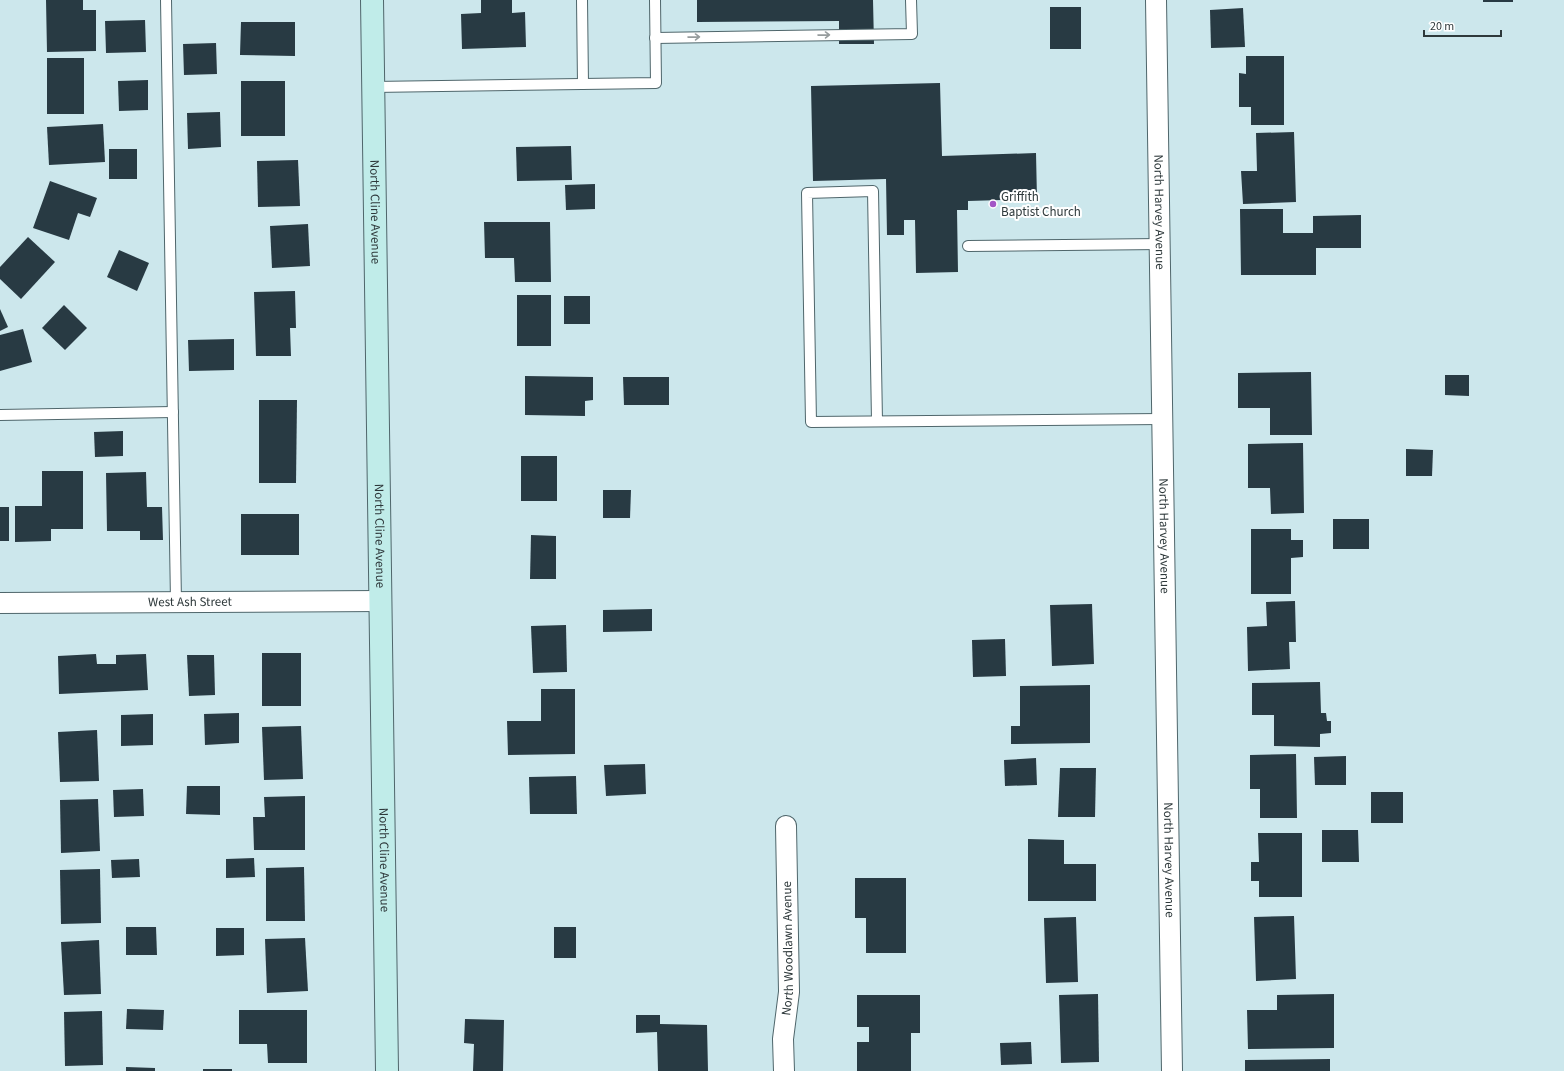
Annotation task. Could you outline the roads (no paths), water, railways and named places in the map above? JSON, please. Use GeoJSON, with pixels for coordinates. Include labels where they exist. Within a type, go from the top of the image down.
{"type":"FeatureCollection","features":[{"type":"Feature","properties":{"kind":"street","name":"North Cline Avenue"},"geometry":{"type":"LineString","coordinates":[[372,0],[387,1071]]}},
{"type":"Feature","properties":{"kind":"street","name":"North Harvey Avenue"},"geometry":{"type":"LineString","coordinates":[[1156,0],[1163,375],[1162,419],[1172,1071]]}},
{"type":"Feature","properties":{"kind":"street","name":"West Ash Street"},"geometry":{"type":"LineString","coordinates":[[0,603],[380,601]]}},
{"type":"Feature","properties":{"kind":"street","name":"North Woodlawn Avenue"},"geometry":{"type":"LineString","coordinates":[[784,1071],[783,1039],[789,992],[786,826]]}},
{"type":"Feature","properties":{"kind":"lane"},"geometry":{"type":"LineString","coordinates":[[166,0],[176,602]]}},
{"type":"Feature","properties":{"kind":"lane"},"geometry":{"type":"LineString","coordinates":[[582,0],[583,84]]}},
{"type":"Feature","properties":{"kind":"lane"},"geometry":{"type":"LineString","coordinates":[[373,87],[656,84],[654,0]]}},
{"type":"Feature","properties":{"kind":"lane"},"geometry":{"type":"LineString","coordinates":[[655,38],[912,34],[911,0]]}},
{"type":"Feature","properties":{"kind":"lane"},"geometry":{"type":"LineString","coordinates":[[877,421],[873,191],[807,193],[811,422],[1162,419]]}},
{"type":"Feature","properties":{"kind":"lane"},"geometry":{"type":"LineString","coordinates":[[968,246],[1161,244]]}},
{"type":"Feature","properties":{"kind":"lane"},"geometry":{"type":"LineString","coordinates":[[0,414],[173,412]]}},
{"type":"Feature","properties":{"kind":"place","name":"Griffith Baptist Church"},"geometry":{"type":"Point","coordinates":[993,204]}}]}
